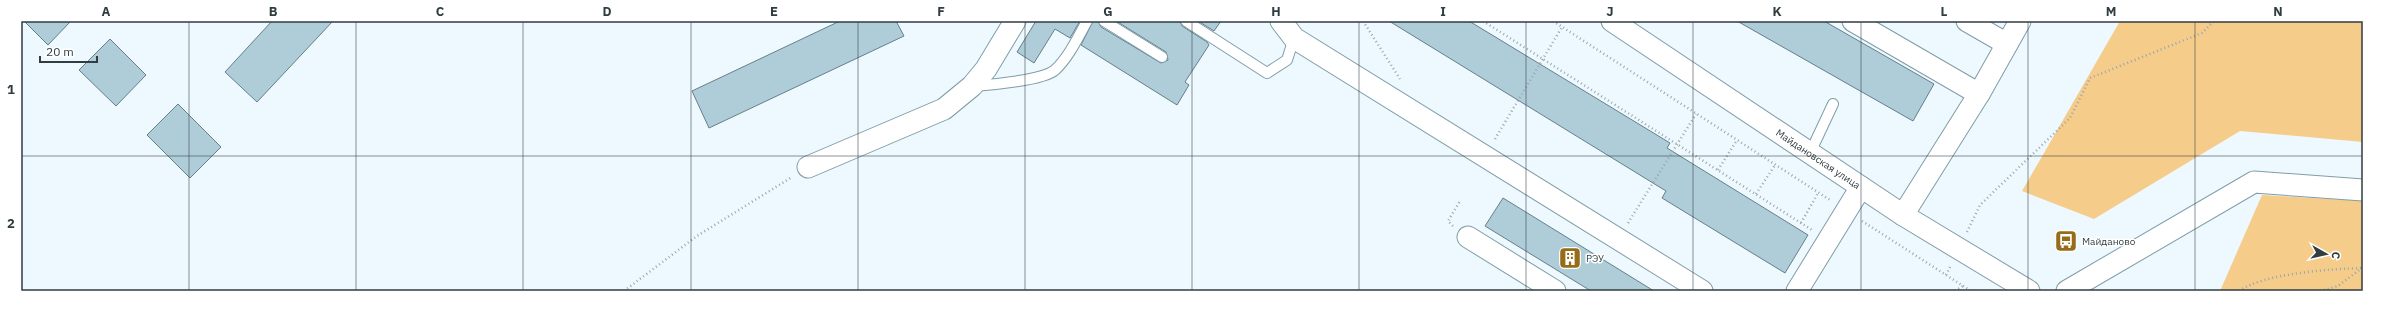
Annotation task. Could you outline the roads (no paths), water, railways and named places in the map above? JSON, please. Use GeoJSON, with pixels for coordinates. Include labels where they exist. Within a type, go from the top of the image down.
{"type":"FeatureCollection","features":[{"type":"Feature","properties":{"kind":"street"},"geometry":{"type":"LineString","coordinates":[[808,167],[944,109],[972,86],[986,69],[1015,21]]}},
{"type":"Feature","properties":{"kind":"street"},"geometry":{"type":"LineString","coordinates":[[1281,21],[1294,38],[1702,291]]}},
{"type":"Feature","properties":{"kind":"street","name":"Майдановская улица"},"geometry":{"type":"LineString","coordinates":[[1612,21],[1903,215],[2029,291]]}},
{"type":"Feature","properties":{"kind":"street"},"geometry":{"type":"LineString","coordinates":[[1853,21],[1979,94]]}},
{"type":"Feature","properties":{"kind":"street"},"geometry":{"type":"LineString","coordinates":[[1967,21],[2007,44]]}},
{"type":"Feature","properties":{"kind":"street"},"geometry":{"type":"LineString","coordinates":[[1903,215],[1979,94],[2020,21]]}},
{"type":"Feature","properties":{"kind":"street"},"geometry":{"type":"LineString","coordinates":[[2067,291],[2254,182],[2363,190]]}},
{"type":"Feature","properties":{"kind":"street"},"geometry":{"type":"LineString","coordinates":[[1797,291],[1860,187]]}},
{"type":"Feature","properties":{"kind":"street"},"geometry":{"type":"LineString","coordinates":[[1468,237],[1556,291]]}},
{"type":"Feature","properties":{"kind":"lane"},"geometry":{"type":"LineString","coordinates":[[972,86],[1012,83],[1054,71],[1070,50],[1087,21]]}},
{"type":"Feature","properties":{"kind":"lane"},"geometry":{"type":"LineString","coordinates":[[1104,21],[1162,57]]}},
{"type":"Feature","properties":{"kind":"lane"},"geometry":{"type":"LineString","coordinates":[[1186,21],[1266,73],[1286,60],[1294,38]]}},
{"type":"Feature","properties":{"kind":"lane"},"geometry":{"type":"LineString","coordinates":[[1810,153],[1833,104]]}},
{"type":"Feature","properties":{"kind":"place","name":"Майданово"},"geometry":{"type":"Point","coordinates":[2066,241]}},
{"type":"Feature","properties":{"kind":"place","name":"РЭУ"},"geometry":{"type":"Point","coordinates":[1570,258]}}]}
